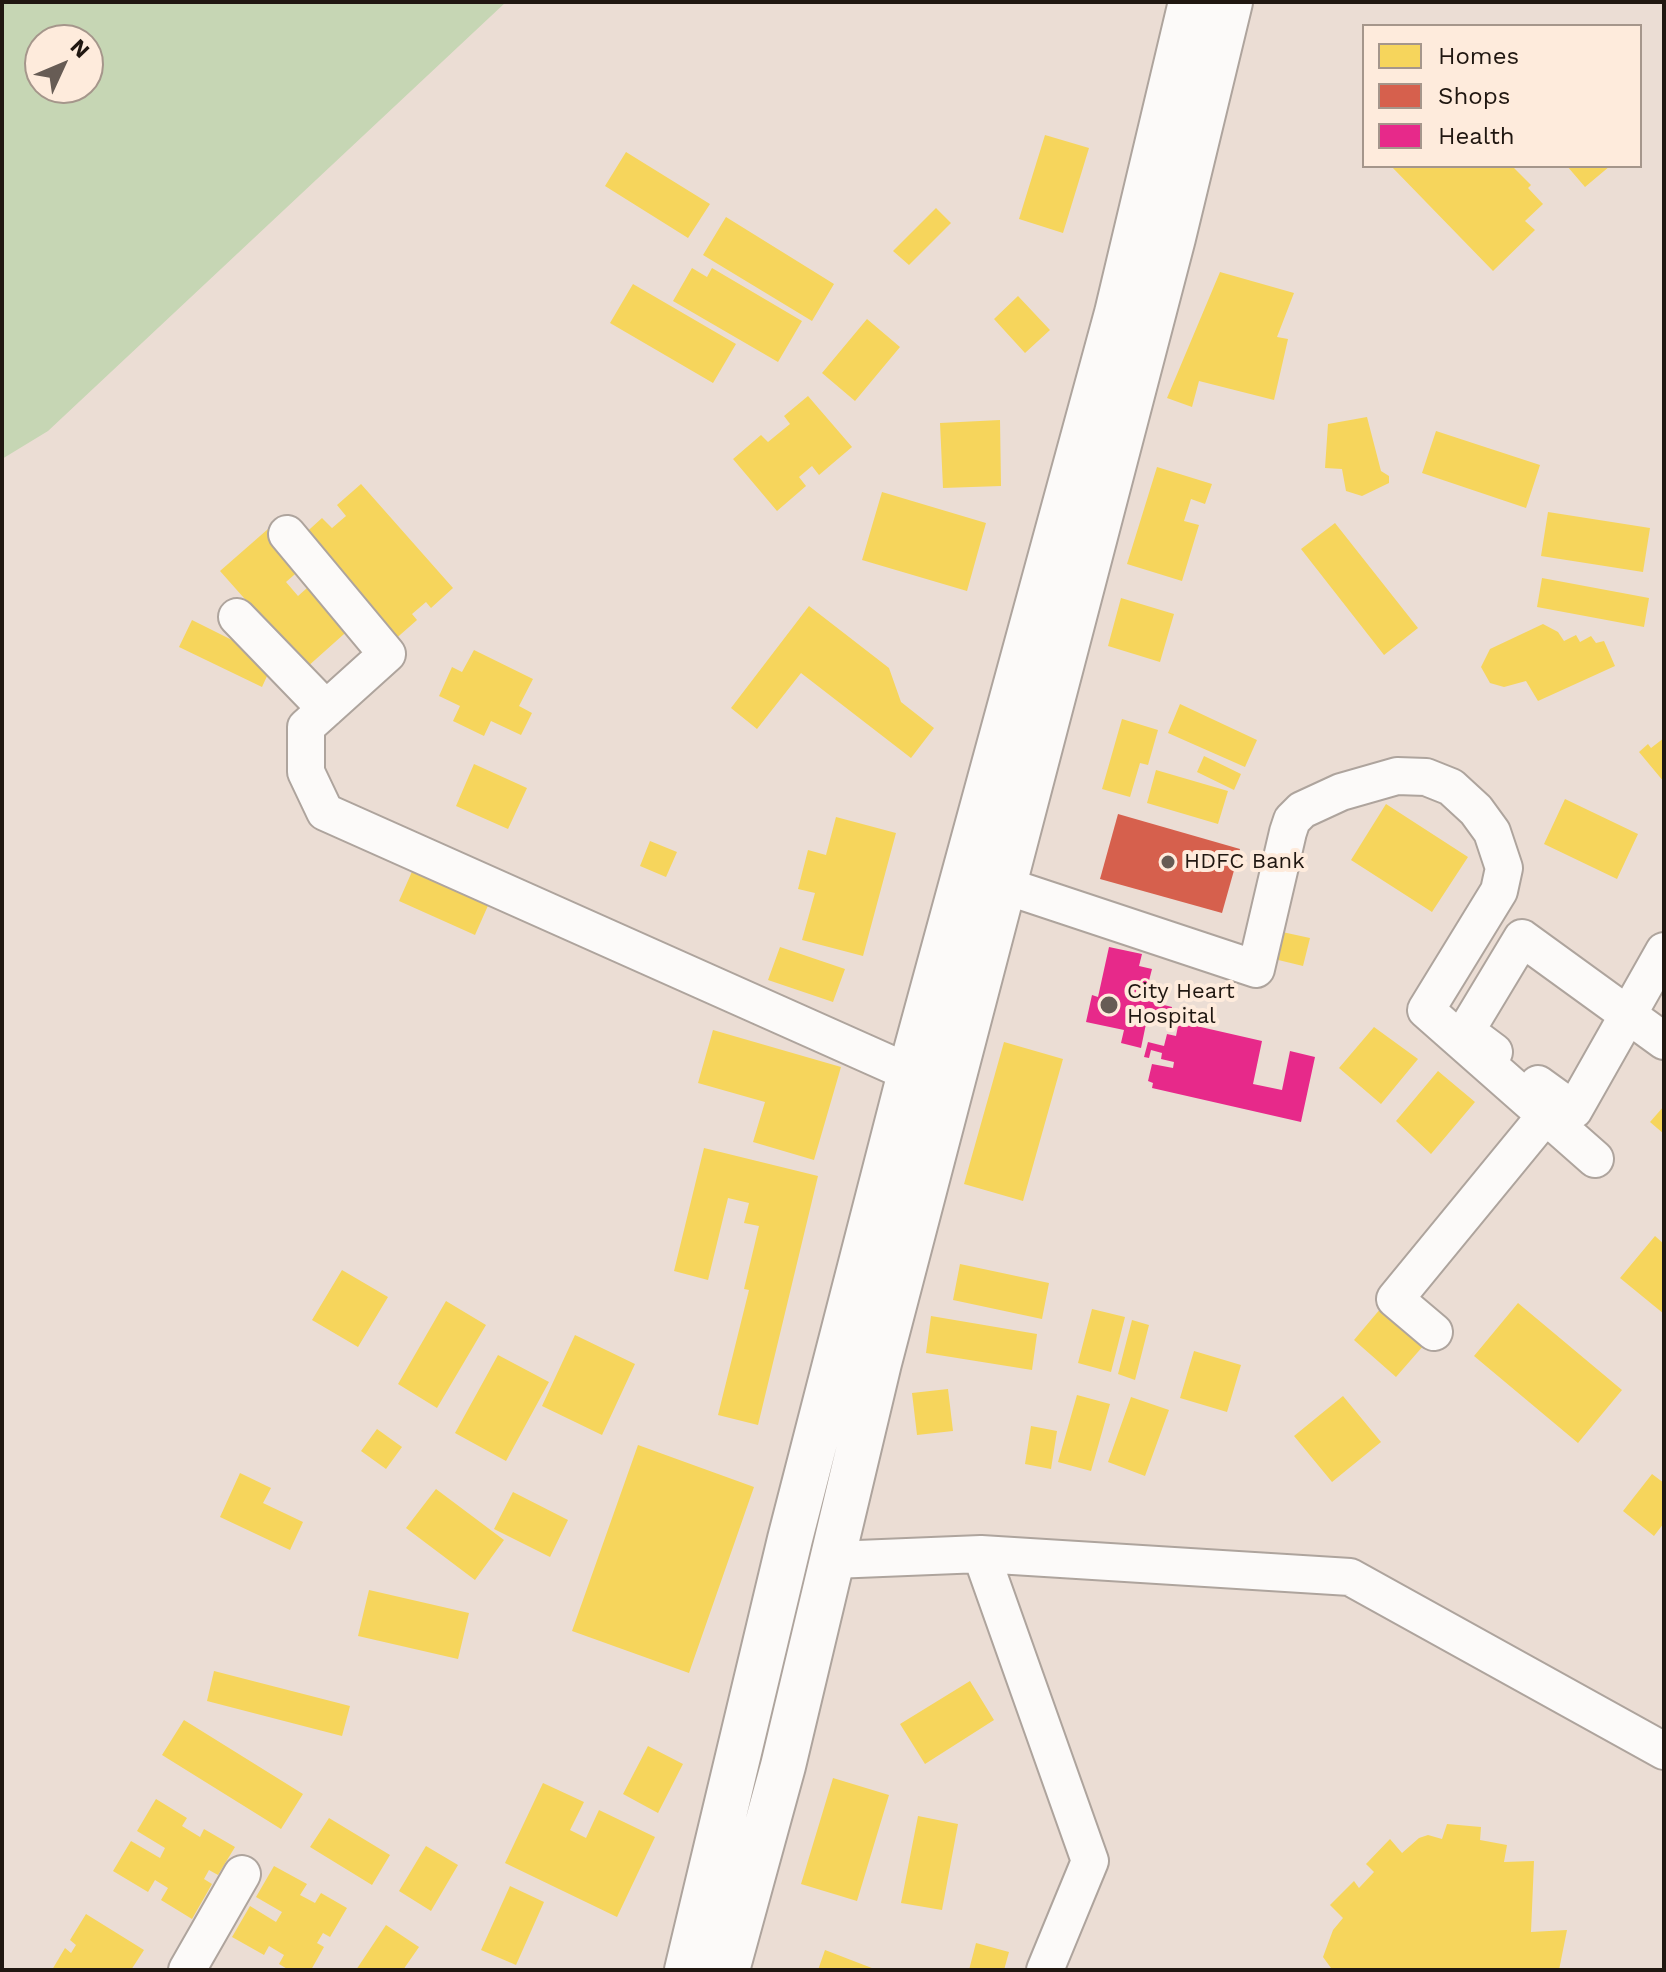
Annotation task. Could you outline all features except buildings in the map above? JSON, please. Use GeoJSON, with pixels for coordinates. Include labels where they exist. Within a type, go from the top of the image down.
{"type":"FeatureCollection","features":[{"type":"Feature","properties":{"kind":"main road"},"geometry":{"type":"LineString","coordinates":[[687,1970],[800,1502],[910,1073],[1117,313],[1191,2]]}},
{"type":"Feature","properties":{"kind":"main road"},"geometry":{"type":"LineString","coordinates":[[727,1970],[783,1766],[879,1363],[1173,238],[1230,2]]}},
{"type":"Feature","properties":{"kind":"main road"},"geometry":{"type":"LineString","coordinates":[[800,1502],[844,1513]]}},
{"type":"Feature","properties":{"kind":"street"},"geometry":{"type":"LineString","coordinates":[[287,534],[387,654],[306,727],[306,772],[325,812],[910,1073]]}},
{"type":"Feature","properties":{"kind":"street"},"geometry":{"type":"LineString","coordinates":[[237,617],[326,709]]}},
{"type":"Feature","properties":{"kind":"street"},"geometry":{"type":"LineString","coordinates":[[1003,885],[1256,969],[1292,820],[1302,810],[1341,792],[1397,776],[1426,777],[1451,787],[1476,810],[1492,832],[1504,868],[1499,891],[1426,1010],[1595,1159]]}},
{"type":"Feature","properties":{"kind":"street"},"geometry":{"type":"LineString","coordinates":[[1485,913],[1664,1041]]}},
{"type":"Feature","properties":{"kind":"street"},"geometry":{"type":"LineString","coordinates":[[1522,938],[1466,1031],[1574,1110],[1664,951]]}},
{"type":"Feature","properties":{"kind":"street"},"geometry":{"type":"LineString","coordinates":[[1434,1332],[1395,1299],[1546,1115]]}},
{"type":"Feature","properties":{"kind":"street"},"geometry":{"type":"LineString","coordinates":[[833,1560],[981,1554],[1350,1577],[1664,1751]]}},
{"type":"Feature","properties":{"kind":"street"},"geometry":{"type":"LineString","coordinates":[[981,1554],[1090,1861],[1045,1970]]}},
{"type":"Feature","properties":{"kind":"street"},"geometry":{"type":"LineString","coordinates":[[187,1970],[242,1874]]}},
{"type":"Feature","properties":{"kind":"green space"},"geometry":{"type":"Polygon","coordinates":[[[2,2],[506,2],[48,431],[2,459],[2,2]]]}},
{"type":"Feature","properties":{"kind":"place","name":"HDFC Bank"},"geometry":{"type":"Point","coordinates":[1168,862]}},
{"type":"Feature","properties":{"kind":"place","name":"City Heart Hospital"},"geometry":{"type":"Point","coordinates":[1109,1005]}}]}
